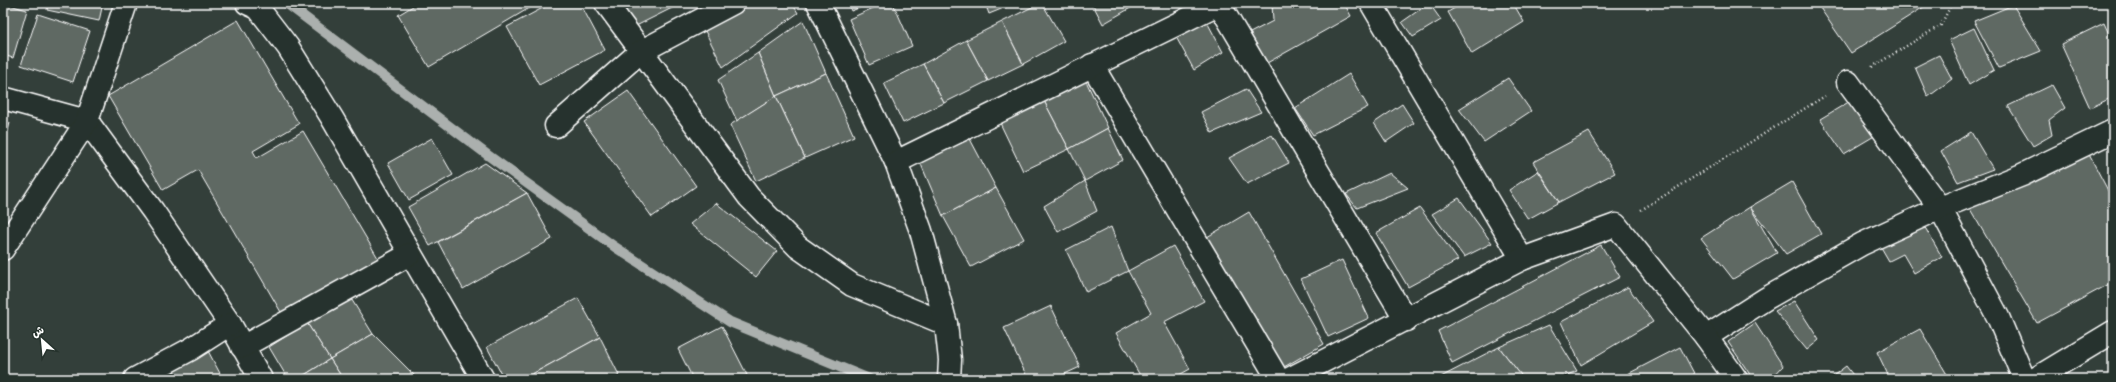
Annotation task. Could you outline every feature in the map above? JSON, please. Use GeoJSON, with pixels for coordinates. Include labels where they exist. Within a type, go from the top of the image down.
{"type":"FeatureCollection","features":[{"type":"Feature","properties":{"kind":"street"},"geometry":{"type":"LineString","coordinates":[[3,249],[87,121],[126,3]]}},
{"type":"Feature","properties":{"kind":"street"},"geometry":{"type":"LineString","coordinates":[[247,3],[258,8],[288,47],[332,118],[483,379]]}},
{"type":"Feature","properties":{"kind":"street"},"geometry":{"type":"LineString","coordinates":[[606,3],[640,52],[749,197],[798,247],[852,285],[946,324]]}},
{"type":"Feature","properties":{"kind":"street"},"geometry":{"type":"LineString","coordinates":[[556,126],[640,52],[733,3]]}},
{"type":"Feature","properties":{"kind":"street"},"geometry":{"type":"LineString","coordinates":[[818,3],[896,162],[921,231],[946,324],[950,360],[949,378]]}},
{"type":"Feature","properties":{"kind":"street"},"geometry":{"type":"LineString","coordinates":[[896,162],[1220,3],[1406,320]]}},
{"type":"Feature","properties":{"kind":"street"},"geometry":{"type":"LineString","coordinates":[[1371,3],[1522,259]]}},
{"type":"Feature","properties":{"kind":"street"},"geometry":{"type":"LineString","coordinates":[[1092,65],[1278,379]]}},
{"type":"Feature","properties":{"kind":"street"},"geometry":{"type":"LineString","coordinates":[[1848,82],[1940,208],[1998,317],[2024,379]]}},
{"type":"Feature","properties":{"kind":"street"},"geometry":{"type":"LineString","coordinates":[[3,98],[87,121],[153,210],[230,324],[261,379]]}},
{"type":"Feature","properties":{"kind":"street"},"geometry":{"type":"LineString","coordinates":[[1706,337],[1767,298],[1862,244],[1940,208],[2022,175],[2113,131]]}},
{"type":"Feature","properties":{"kind":"street"},"geometry":{"type":"LineString","coordinates":[[1289,379],[1522,259],[1616,225],[1706,337],[1736,379]]}},
{"type":"Feature","properties":{"kind":"street"},"geometry":{"type":"LineString","coordinates":[[242,347],[410,254]]}},
{"type":"Feature","properties":{"kind":"street"},"geometry":{"type":"LineString","coordinates":[[135,379],[191,349],[230,324]]}},
{"type":"Feature","properties":{"kind":"street"},"geometry":{"type":"LineString","coordinates":[[2035,379],[2113,332]]}},
{"type":"Feature","properties":{"kind":"path"},"geometry":{"type":"LineString","coordinates":[[1616,225],[1941,25],[1952,3]]}},
{"type":"Feature","properties":{"kind":"building"},"geometry":{"type":"Polygon","coordinates":[[[3,3],[27,10],[13,58],[3,55],[3,3]]]}},
{"type":"Feature","properties":{"kind":"building"},"geometry":{"type":"Polygon","coordinates":[[[48,3],[103,3],[99,21],[47,10],[48,3]]]}},
{"type":"Feature","properties":{"kind":"building"},"geometry":{"type":"Polygon","coordinates":[[[418,3],[538,3],[429,67],[398,15],[418,3]]]}},
{"type":"Feature","properties":{"kind":"building"},"geometry":{"type":"Polygon","coordinates":[[[552,3],[580,3],[605,50],[539,85],[507,27],[552,3]]]}},
{"type":"Feature","properties":{"kind":"building"},"geometry":{"type":"Polygon","coordinates":[[[619,3],[682,3],[632,28],[619,3]]]}},
{"type":"Feature","properties":{"kind":"building"},"geometry":{"type":"Polygon","coordinates":[[[747,3],[792,3],[798,13],[723,67],[703,27],[747,3]]]}},
{"type":"Feature","properties":{"kind":"building"},"geometry":{"type":"Polygon","coordinates":[[[848,3],[872,3],[851,11],[848,3]]]}},
{"type":"Feature","properties":{"kind":"building"},"geometry":{"type":"Polygon","coordinates":[[[884,3],[893,3],[912,46],[869,65],[849,19],[884,3]]]}},
{"type":"Feature","properties":{"kind":"building"},"geometry":{"type":"Polygon","coordinates":[[[985,3],[1016,3],[989,14],[985,3]]]}},
{"type":"Feature","properties":{"kind":"building"},"geometry":{"type":"Polygon","coordinates":[[[1042,3],[1064,41],[1023,64],[1002,22],[1042,3]]]}},
{"type":"Feature","properties":{"kind":"building"},"geometry":{"type":"Polygon","coordinates":[[[1092,3],[1139,3],[1103,24],[1092,3]]]}},
{"type":"Feature","properties":{"kind":"building"},"geometry":{"type":"Polygon","coordinates":[[[1272,3],[1344,3],[1351,16],[1267,63],[1250,33],[1273,21],[1272,3]]]}},
{"type":"Feature","properties":{"kind":"building"},"geometry":{"type":"Polygon","coordinates":[[[1429,3],[1441,20],[1413,37],[1402,22],[1429,3]]]}},
{"type":"Feature","properties":{"kind":"building"},"geometry":{"type":"Polygon","coordinates":[[[1463,3],[1513,3],[1524,22],[1472,54],[1448,12],[1463,3]]]}},
{"type":"Feature","properties":{"kind":"building"},"geometry":{"type":"Polygon","coordinates":[[[1821,3],[1930,3],[1851,53],[1818,5],[1821,3]]]}},
{"type":"Feature","properties":{"kind":"building"},"geometry":{"type":"Polygon","coordinates":[[[2013,5],[2041,51],[1999,68],[1974,21],[2013,5]]]}},
{"type":"Feature","properties":{"kind":"building"},"geometry":{"type":"Polygon","coordinates":[[[38,14],[90,31],[73,82],[21,65],[38,14]]]}},
{"type":"Feature","properties":{"kind":"building"},"geometry":{"type":"Polygon","coordinates":[[[238,20],[299,124],[253,151],[257,158],[303,131],[381,263],[285,319],[198,170],[163,190],[108,96],[238,20]]]}},
{"type":"Feature","properties":{"kind":"building"},"geometry":{"type":"Polygon","coordinates":[[[803,21],[826,73],[776,96],[758,53],[803,21]]]}},
{"type":"Feature","properties":{"kind":"building"},"geometry":{"type":"Polygon","coordinates":[[[1002,22],[1023,64],[988,81],[966,40],[1002,22]]]}},
{"type":"Feature","properties":{"kind":"building"},"geometry":{"type":"Polygon","coordinates":[[[1207,22],[1223,52],[1194,70],[1176,37],[1207,22]]]}},
{"type":"Feature","properties":{"kind":"building"},"geometry":{"type":"Polygon","coordinates":[[[2104,23],[2113,43],[2113,97],[2090,108],[2061,44],[2104,23]]]}},
{"type":"Feature","properties":{"kind":"building"},"geometry":{"type":"Polygon","coordinates":[[[1974,28],[1994,70],[1969,85],[1949,40],[1974,28]]]}},
{"type":"Feature","properties":{"kind":"building"},"geometry":{"type":"Polygon","coordinates":[[[966,40],[988,81],[944,103],[923,64],[966,40]]]}},
{"type":"Feature","properties":{"kind":"building"},"geometry":{"type":"Polygon","coordinates":[[[758,53],[776,96],[737,121],[718,80],[758,53]]]}},
{"type":"Feature","properties":{"kind":"building"},"geometry":{"type":"Polygon","coordinates":[[[1939,55],[1952,79],[1928,97],[1915,67],[1939,55]]]}},
{"type":"Feature","properties":{"kind":"building"},"geometry":{"type":"Polygon","coordinates":[[[923,64],[944,103],[903,123],[884,83],[923,64]]]}},
{"type":"Feature","properties":{"kind":"building"},"geometry":{"type":"Polygon","coordinates":[[[826,73],[854,136],[805,158],[776,96],[826,73]]]}},
{"type":"Feature","properties":{"kind":"building"},"geometry":{"type":"Polygon","coordinates":[[[1349,74],[1368,107],[1313,135],[1295,108],[1349,74]]]}},
{"type":"Feature","properties":{"kind":"building"},"geometry":{"type":"Polygon","coordinates":[[[1508,78],[1531,111],[1484,142],[1459,109],[1508,78]]]}},
{"type":"Feature","properties":{"kind":"building"},"geometry":{"type":"Polygon","coordinates":[[[1086,81],[1108,128],[1069,149],[1044,101],[1086,81]]]}},
{"type":"Feature","properties":{"kind":"building"},"geometry":{"type":"Polygon","coordinates":[[[2052,85],[2065,108],[2049,120],[2052,135],[2033,146],[2008,106],[2052,85]]]}},
{"type":"Feature","properties":{"kind":"building"},"geometry":{"type":"Polygon","coordinates":[[[1246,89],[1261,112],[1212,133],[1201,112],[1246,89]]]}},
{"type":"Feature","properties":{"kind":"building"},"geometry":{"type":"Polygon","coordinates":[[[628,91],[696,186],[652,217],[584,122],[628,91]]]}},
{"type":"Feature","properties":{"kind":"building"},"geometry":{"type":"Polygon","coordinates":[[[776,96],[805,158],[756,181],[730,125],[776,96]]]}},
{"type":"Feature","properties":{"kind":"building"},"geometry":{"type":"Polygon","coordinates":[[[1852,100],[1876,135],[1844,154],[1820,119],[1852,100]]]}},
{"type":"Feature","properties":{"kind":"building"},"geometry":{"type":"Polygon","coordinates":[[[1044,101],[1069,149],[1023,171],[1000,123],[1044,101]]]}},
{"type":"Feature","properties":{"kind":"building"},"geometry":{"type":"Polygon","coordinates":[[[1402,104],[1414,123],[1386,142],[1374,123],[1402,104]]]}},
{"type":"Feature","properties":{"kind":"building"},"geometry":{"type":"Polygon","coordinates":[[[3,121],[10,123],[3,148],[3,121]]]}},
{"type":"Feature","properties":{"kind":"building"},"geometry":{"type":"Polygon","coordinates":[[[1108,128],[1123,160],[1085,181],[1069,149],[1108,128]]]}},
{"type":"Feature","properties":{"kind":"building"},"geometry":{"type":"Polygon","coordinates":[[[1589,132],[1615,173],[1559,202],[1533,162],[1589,132]]]}},
{"type":"Feature","properties":{"kind":"building"},"geometry":{"type":"Polygon","coordinates":[[[1971,132],[1993,169],[1958,182],[1941,151],[1971,132]]]}},
{"type":"Feature","properties":{"kind":"building"},"geometry":{"type":"Polygon","coordinates":[[[1272,135],[1289,163],[1247,184],[1229,158],[1272,135]]]}},
{"type":"Feature","properties":{"kind":"building"},"geometry":{"type":"Polygon","coordinates":[[[432,138],[453,175],[409,200],[388,163],[432,138]]]}},
{"type":"Feature","properties":{"kind":"building"},"geometry":{"type":"Polygon","coordinates":[[[970,139],[996,188],[943,216],[920,162],[970,139]]]}},
{"type":"Feature","properties":{"kind":"building"},"geometry":{"type":"Polygon","coordinates":[[[2084,145],[2113,200],[2113,282],[2037,323],[1970,209],[2084,145]]]}},
{"type":"Feature","properties":{"kind":"building"},"geometry":{"type":"Polygon","coordinates":[[[485,163],[527,193],[430,246],[408,207],[485,163]]]}},
{"type":"Feature","properties":{"kind":"building"},"geometry":{"type":"Polygon","coordinates":[[[1538,171],[1559,202],[1528,219],[1509,190],[1538,171]]]}},
{"type":"Feature","properties":{"kind":"building"},"geometry":{"type":"Polygon","coordinates":[[[1390,173],[1408,188],[1357,208],[1346,194],[1390,173]]]}},
{"type":"Feature","properties":{"kind":"building"},"geometry":{"type":"Polygon","coordinates":[[[1085,181],[1097,211],[1058,232],[1044,206],[1085,181]]]}},
{"type":"Feature","properties":{"kind":"building"},"geometry":{"type":"Polygon","coordinates":[[[1792,182],[1821,234],[1786,254],[1750,207],[1792,182]]]}},
{"type":"Feature","properties":{"kind":"building"},"geometry":{"type":"Polygon","coordinates":[[[996,188],[1024,239],[971,267],[943,216],[996,188]]]}},
{"type":"Feature","properties":{"kind":"building"},"geometry":{"type":"Polygon","coordinates":[[[527,193],[552,239],[463,289],[438,242],[527,193]]]}},
{"type":"Feature","properties":{"kind":"building"},"geometry":{"type":"Polygon","coordinates":[[[1459,198],[1492,243],[1464,257],[1432,214],[1459,198]]]}},
{"type":"Feature","properties":{"kind":"building"},"geometry":{"type":"Polygon","coordinates":[[[716,203],[777,251],[756,277],[690,224],[716,203]]]}},
{"type":"Feature","properties":{"kind":"building"},"geometry":{"type":"Polygon","coordinates":[[[1750,207],[1777,253],[1733,279],[1701,238],[1750,207]]]}},
{"type":"Feature","properties":{"kind":"building"},"geometry":{"type":"Polygon","coordinates":[[[1420,208],[1458,260],[1408,287],[1376,233],[1420,208]]]}},
{"type":"Feature","properties":{"kind":"building"},"geometry":{"type":"Polygon","coordinates":[[[1249,212],[1324,344],[1284,367],[1207,237],[1249,212]]]}},
{"type":"Feature","properties":{"kind":"building"},"geometry":{"type":"Polygon","coordinates":[[[1919,217],[1942,257],[1914,273],[1903,254],[1889,261],[1878,242],[1919,217]]]}},
{"type":"Feature","properties":{"kind":"building"},"geometry":{"type":"Polygon","coordinates":[[[1111,227],[1128,271],[1086,292],[1066,250],[1111,227]]]}},
{"type":"Feature","properties":{"kind":"building"},"geometry":{"type":"Polygon","coordinates":[[[1601,245],[1620,277],[1452,363],[1438,331],[1601,245]]]}},
{"type":"Feature","properties":{"kind":"building"},"geometry":{"type":"Polygon","coordinates":[[[1173,246],[1204,301],[1164,322],[1190,369],[1172,379],[1142,379],[1116,333],[1151,313],[1128,271],[1173,246]]]}},
{"type":"Feature","properties":{"kind":"building"},"geometry":{"type":"Polygon","coordinates":[[[1342,260],[1369,318],[1328,337],[1301,279],[1342,260]]]}},
{"type":"Feature","properties":{"kind":"building"},"geometry":{"type":"Polygon","coordinates":[[[1628,287],[1653,322],[1581,365],[1561,322],[1628,287]]]}},
{"type":"Feature","properties":{"kind":"building"},"geometry":{"type":"Polygon","coordinates":[[[350,297],[373,334],[330,359],[307,323],[350,297]]]}},
{"type":"Feature","properties":{"kind":"building"},"geometry":{"type":"Polygon","coordinates":[[[578,298],[600,337],[523,379],[504,379],[487,347],[578,298]]]}},
{"type":"Feature","properties":{"kind":"building"},"geometry":{"type":"Polygon","coordinates":[[[1794,301],[1819,340],[1807,350],[1775,311],[1794,301]]]}},
{"type":"Feature","properties":{"kind":"building"},"geometry":{"type":"Polygon","coordinates":[[[1051,306],[1080,367],[1054,379],[1028,379],[1004,328],[1051,306]]]}},
{"type":"Feature","properties":{"kind":"building"},"geometry":{"type":"Polygon","coordinates":[[[307,323],[330,359],[298,379],[288,379],[269,347],[307,323]]]}},
{"type":"Feature","properties":{"kind":"building"},"geometry":{"type":"Polygon","coordinates":[[[1755,323],[1783,366],[1771,379],[1753,379],[1728,342],[1755,323]]]}},
{"type":"Feature","properties":{"kind":"building"},"geometry":{"type":"Polygon","coordinates":[[[1549,325],[1577,371],[1557,379],[1524,379],[1499,347],[1549,325]]]}},
{"type":"Feature","properties":{"kind":"building"},"geometry":{"type":"Polygon","coordinates":[[[722,326],[747,375],[738,379],[693,379],[678,349],[722,326]]]}},
{"type":"Feature","properties":{"kind":"building"},"geometry":{"type":"Polygon","coordinates":[[[1920,329],[1948,376],[1943,379],[1890,379],[1877,352],[1920,329]]]}},
{"type":"Feature","properties":{"kind":"building"},"geometry":{"type":"Polygon","coordinates":[[[373,334],[418,379],[343,379],[330,359],[373,334]]]}},
{"type":"Feature","properties":{"kind":"building"},"geometry":{"type":"Polygon","coordinates":[[[600,337],[619,375],[614,379],[523,379],[600,337]]]}},
{"type":"Feature","properties":{"kind":"building"},"geometry":{"type":"Polygon","coordinates":[[[1499,347],[1524,379],[1437,379],[1499,347]]]}},
{"type":"Feature","properties":{"kind":"building"},"geometry":{"type":"Polygon","coordinates":[[[1680,347],[1697,379],[1618,379],[1680,347]]]}},
{"type":"Feature","properties":{"kind":"building"},"geometry":{"type":"Polygon","coordinates":[[[207,349],[223,379],[166,379],[163,373],[207,349]]]}},
{"type":"Feature","properties":{"kind":"building"},"geometry":{"type":"Polygon","coordinates":[[[330,359],[343,379],[298,379],[330,359]]]}},
{"type":"Feature","properties":{"kind":"building"},"geometry":{"type":"Polygon","coordinates":[[[1846,366],[1856,379],[1829,379],[1846,366]]]}},
{"type":"Feature","properties":{"kind":"waterway"},"geometry":{"type":"LineString","coordinates":[[286,3],[489,156],[615,247],[730,322],[869,379]]}}]}
